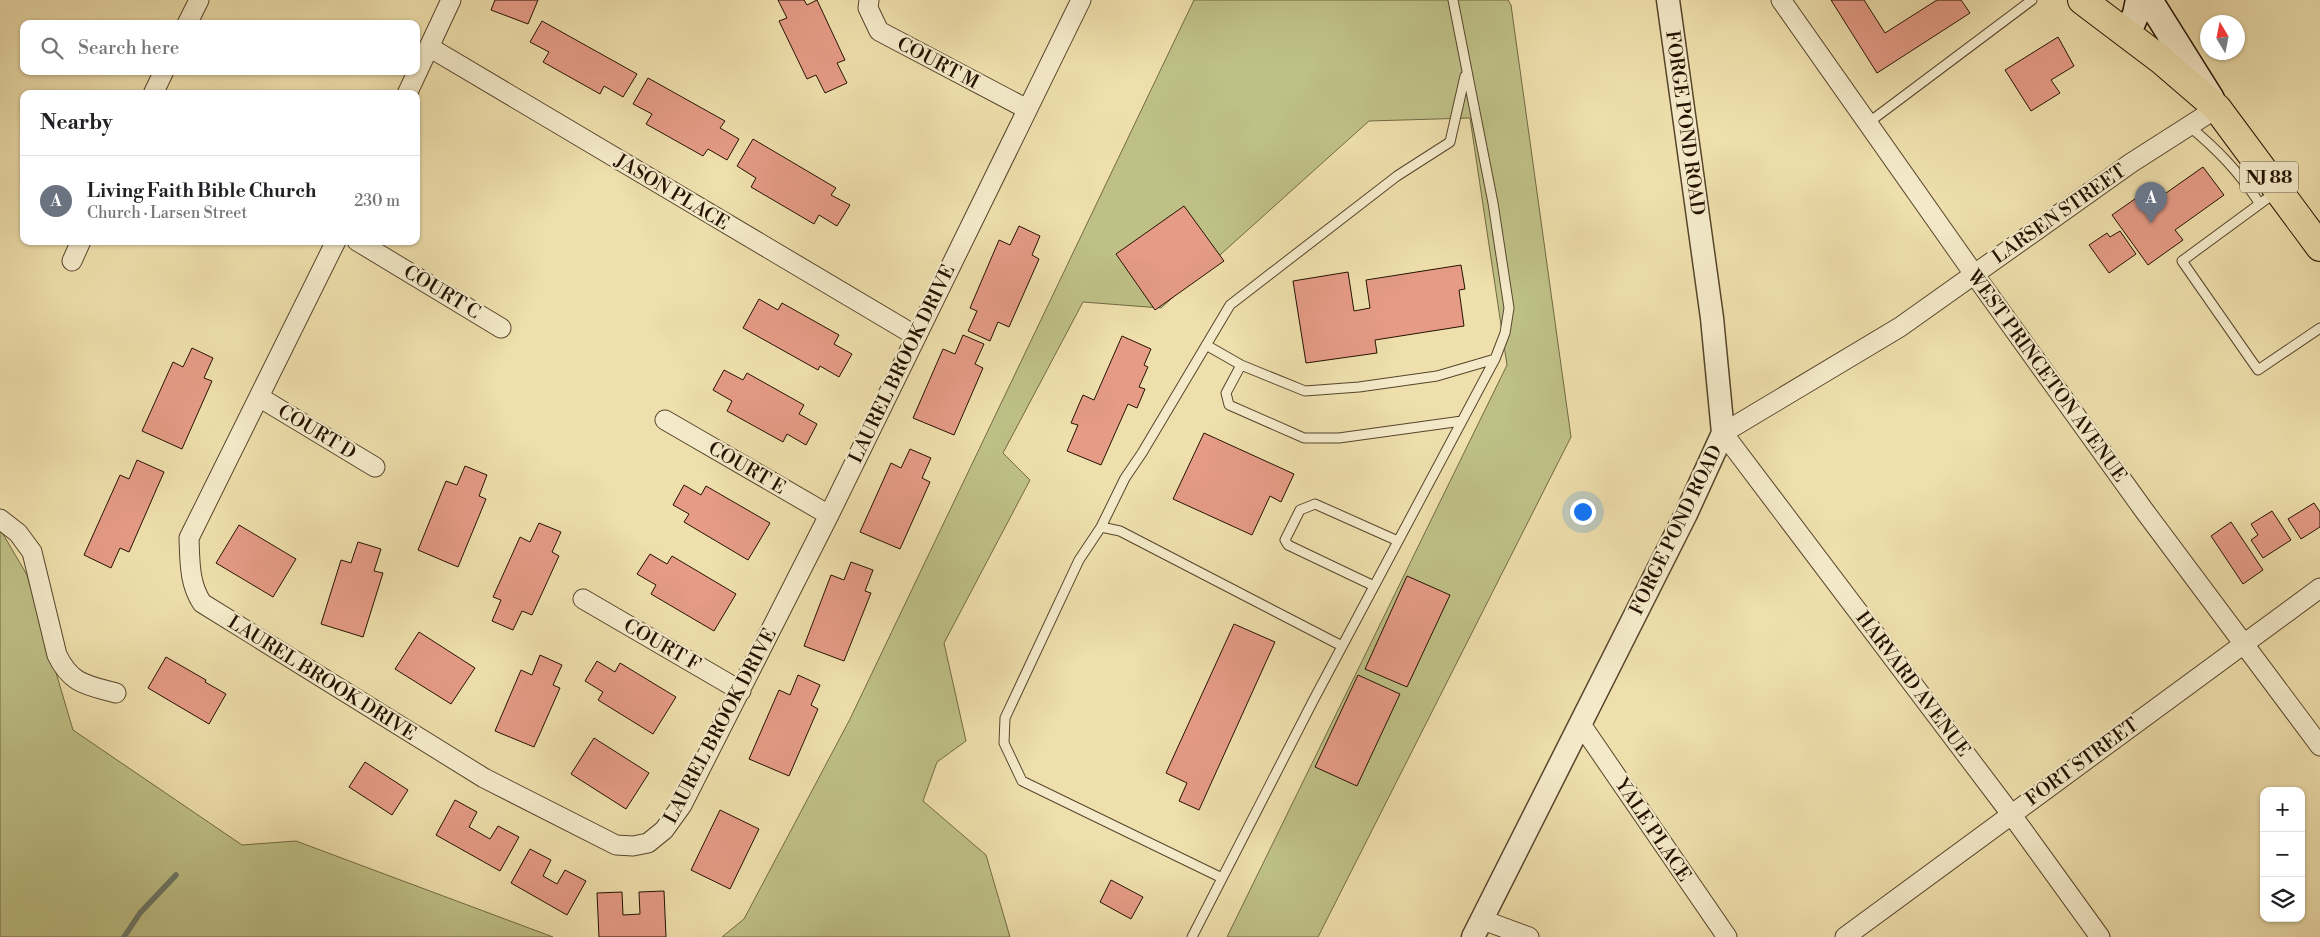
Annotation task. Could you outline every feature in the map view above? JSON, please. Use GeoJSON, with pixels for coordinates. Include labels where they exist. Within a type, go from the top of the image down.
{"type":"FeatureCollection","features":[{"type":"Feature","properties":{"kind":"main road","name":"NJ 88"},"geometry":{"type":"LineString","coordinates":[[2082,0],[2160,59],[2217,108],[2269,197],[2320,246]]}},
{"type":"Feature","properties":{"kind":"main road"},"geometry":{"type":"LineString","coordinates":[[2127,34],[2136,14],[2139,0]]}},
{"type":"Feature","properties":{"kind":"main road"},"geometry":{"type":"LineString","coordinates":[[2149,0],[2217,108]]}},
{"type":"Feature","properties":{"kind":"street"},"geometry":{"type":"LineString","coordinates":[[189,20],[199,0]]}},
{"type":"Feature","properties":{"kind":"street"},"geometry":{"type":"LineString","coordinates":[[420,66],[452,0]]}},
{"type":"Feature","properties":{"kind":"street","name":"COURT M"},"geometry":{"type":"LineString","coordinates":[[869,0],[868,8],[879,30],[1027,109]]}},
{"type":"Feature","properties":{"kind":"street","name":"LAUREL BROOK DRIVE"},"geometry":{"type":"LineString","coordinates":[[334,245],[189,538],[191,580],[195,592],[202,603],[484,778],[616,846],[633,846],[648,843],[664,830],[682,805],[829,516],[1081,0]]}},
{"type":"Feature","properties":{"kind":"street","name":"FORGE POND ROAD"},"geometry":{"type":"LineString","coordinates":[[1478,928],[1686,514],[1723,433],[1712,318],[1668,0]]}},
{"type":"Feature","properties":{"kind":"street","name":"WEST PRINCETON AVENUE"},"geometry":{"type":"LineString","coordinates":[[1781,0],[2137,501],[2320,746]]}},
{"type":"Feature","properties":{"kind":"street","name":"JASON PLACE"},"geometry":{"type":"LineString","coordinates":[[429,47],[916,336]]}},
{"type":"Feature","properties":{"kind":"street"},"geometry":{"type":"LineString","coordinates":[[155,90],[162,75]]}},
{"type":"Feature","properties":{"kind":"street"},"geometry":{"type":"LineString","coordinates":[[409,90],[416,75]]}},
{"type":"Feature","properties":{"kind":"street","name":"LARSEN STREET"},"geometry":{"type":"LineString","coordinates":[[1723,433],[1900,327],[2131,163],[2217,108]]}},
{"type":"Feature","properties":{"kind":"street"},"geometry":{"type":"LineString","coordinates":[[72,261],[79,245]]}},
{"type":"Feature","properties":{"kind":"street","name":"COURT C"},"geometry":{"type":"LineString","coordinates":[[364,245],[501,328]]}},
{"type":"Feature","properties":{"kind":"street","name":"COURT D"},"geometry":{"type":"LineString","coordinates":[[259,397],[375,467]]}},
{"type":"Feature","properties":{"kind":"street","name":"COURT E"},"geometry":{"type":"LineString","coordinates":[[665,420],[829,516]]}},
{"type":"Feature","properties":{"kind":"street","name":"HARVARD AVENUE"},"geometry":{"type":"LineString","coordinates":[[1723,433],[2011,814],[2100,937]]}},
{"type":"Feature","properties":{"kind":"street"},"geometry":{"type":"LineString","coordinates":[[0,519],[18,533],[32,552],[56,655],[63,668],[73,679],[83,684],[116,692]]}},
{"type":"Feature","properties":{"kind":"street","name":"FORT STREET"},"geometry":{"type":"LineString","coordinates":[[1845,937],[2320,588]]}},
{"type":"Feature","properties":{"kind":"street","name":"COURT F"},"geometry":{"type":"LineString","coordinates":[[583,599],[740,691]]}},
{"type":"Feature","properties":{"kind":"street","name":"YALE PLACE"},"geometry":{"type":"LineString","coordinates":[[1580,723],[1726,937]]}},
{"type":"Feature","properties":{"kind":"street"},"geometry":{"type":"LineString","coordinates":[[1478,928],[1529,937]]}},
{"type":"Feature","properties":{"kind":"lane"},"geometry":{"type":"LineString","coordinates":[[1192,937],[1342,646],[1495,359],[1505,333],[1509,308],[1493,203],[1453,0]]}},
{"type":"Feature","properties":{"kind":"lane"},"geometry":{"type":"LineString","coordinates":[[1868,123],[2032,0]]}},
{"type":"Feature","properties":{"kind":"lane"},"geometry":{"type":"LineString","coordinates":[[1222,878],[1022,781],[1004,743],[1005,718],[1079,560],[1101,528],[1125,478],[1142,453],[1230,305],[1397,176],[1450,142],[1466,71]]}},
{"type":"Feature","properties":{"kind":"lane"},"geometry":{"type":"LineString","coordinates":[[2189,126],[2214,147],[2240,175],[2269,197],[2182,261],[2258,370],[2320,328]]}},
{"type":"Feature","properties":{"kind":"lane"},"geometry":{"type":"LineString","coordinates":[[1206,345],[1241,365],[1305,391],[1437,376],[1495,359]]}},
{"type":"Feature","properties":{"kind":"lane"},"geometry":{"type":"LineString","coordinates":[[1241,365],[1226,393],[1229,405],[1304,438],[1339,438],[1462,420]]}},
{"type":"Feature","properties":{"kind":"lane"},"geometry":{"type":"LineString","coordinates":[[1374,586],[1288,546],[1285,540],[1300,510],[1315,504],[1398,541]]}},
{"type":"Feature","properties":{"kind":"lane"},"geometry":{"type":"LineString","coordinates":[[1101,528],[1120,531],[1342,646]]}},
{"type":"Feature","properties":{"kind":"green space"},"geometry":{"type":"Polygon","coordinates":[[[1194,0],[1508,0],[1511,5],[1571,437],[1318,937],[1227,937],[1507,365],[1470,118],[1369,121],[1161,308],[1083,302],[1003,453],[1030,480],[944,643],[966,741],[937,762],[923,801],[986,855],[1010,937],[722,937],[744,919],[850,719],[1194,0]]]}},
{"type":"Feature","properties":{"kind":"green space"},"geometry":{"type":"Polygon","coordinates":[[[0,529],[27,575],[73,730],[242,845],[296,841],[553,937],[0,937],[0,529]]]}},
{"type":"Feature","properties":{"kind":"building"},"geometry":{"type":"Polygon","coordinates":[[[495,0],[538,0],[528,24],[491,10],[495,0]]]}},
{"type":"Feature","properties":{"kind":"building"},"geometry":{"type":"Polygon","coordinates":[[[778,0],[804,0],[807,5],[817,0],[845,60],[837,63],[847,83],[825,93],[816,75],[807,79],[779,21],[787,18],[778,0]]]}},
{"type":"Feature","properties":{"kind":"building"},"geometry":{"type":"Polygon","coordinates":[[[1831,0],[1864,0],[1885,33],[1937,0],[1961,0],[1970,13],[1877,73],[1831,0]]]}},
{"type":"Feature","properties":{"kind":"building"},"geometry":{"type":"Polygon","coordinates":[[[542,21],[637,74],[623,97],[604,86],[600,94],[543,62],[549,52],[530,42],[542,21]]]}},
{"type":"Feature","properties":{"kind":"building"},"geometry":{"type":"Polygon","coordinates":[[[2058,37],[2074,66],[2051,80],[2060,93],[2031,111],[2005,70],[2058,37]]]}},
{"type":"Feature","properties":{"kind":"building"},"geometry":{"type":"Polygon","coordinates":[[[648,78],[725,121],[720,128],[739,139],[727,160],[708,149],[703,156],[646,124],[652,114],[633,104],[648,78]]]}},
{"type":"Feature","properties":{"kind":"building"},"geometry":{"type":"Polygon","coordinates":[[[753,139],[836,188],[831,195],[850,205],[837,226],[819,215],[814,224],[751,187],[756,178],[737,166],[753,139]]]}},
{"type":"Feature","properties":{"kind":"building"},"geometry":{"type":"Polygon","coordinates":[[[2203,167],[2224,195],[2175,230],[2183,240],[2148,265],[2112,215],[2142,194],[2149,205],[2203,167]]]}},
{"type":"Feature","properties":{"kind":"building"},"geometry":{"type":"Polygon","coordinates":[[[1184,206],[1224,261],[1155,310],[1116,254],[1184,206]]]}},
{"type":"Feature","properties":{"kind":"building"},"geometry":{"type":"Polygon","coordinates":[[[1019,226],[1040,236],[1032,255],[1039,259],[1009,327],[998,322],[990,341],[968,331],[977,311],[970,308],[999,240],[1010,245],[1019,226]]]}},
{"type":"Feature","properties":{"kind":"building"},"geometry":{"type":"Polygon","coordinates":[[[2120,231],[2136,254],[2109,273],[2089,245],[2107,233],[2110,237],[2120,231]]]}},
{"type":"Feature","properties":{"kind":"building"},"geometry":{"type":"Polygon","coordinates":[[[1461,265],[1465,289],[1459,290],[1464,326],[1375,340],[1377,353],[1306,363],[1293,281],[1348,272],[1354,311],[1370,308],[1366,280],[1461,265]]]}},
{"type":"Feature","properties":{"kind":"building"},"geometry":{"type":"Polygon","coordinates":[[[759,299],[778,310],[782,303],[839,335],[834,344],[852,354],[839,377],[820,366],[818,370],[743,328],[759,299]]]}},
{"type":"Feature","properties":{"kind":"building"},"geometry":{"type":"Polygon","coordinates":[[[963,335],[984,344],[975,364],[983,368],[954,435],[913,418],[943,349],[955,354],[963,335]]]}},
{"type":"Feature","properties":{"kind":"building"},"geometry":{"type":"Polygon","coordinates":[[[1122,336],[1151,349],[1144,365],[1148,367],[1139,387],[1145,389],[1137,408],[1128,404],[1101,465],[1067,451],[1078,425],[1071,423],[1083,395],[1094,400],[1122,336]]]}},
{"type":"Feature","properties":{"kind":"building"},"geometry":{"type":"Polygon","coordinates":[[[192,348],[213,358],[204,378],[212,381],[182,449],[142,431],[173,362],[183,367],[192,348]]]}},
{"type":"Feature","properties":{"kind":"building"},"geometry":{"type":"Polygon","coordinates":[[[724,370],[743,380],[747,373],[804,405],[799,414],[817,424],[806,445],[787,434],[783,442],[727,411],[732,401],[713,390],[724,370]]]}},
{"type":"Feature","properties":{"kind":"building"},"geometry":{"type":"Polygon","coordinates":[[[1204,433],[1294,474],[1281,502],[1270,496],[1252,535],[1173,499],[1204,433]]]}},
{"type":"Feature","properties":{"kind":"building"},"geometry":{"type":"Polygon","coordinates":[[[910,449],[931,458],[922,478],[930,482],[900,549],[860,532],[891,463],[901,468],[910,449]]]}},
{"type":"Feature","properties":{"kind":"building"},"geometry":{"type":"Polygon","coordinates":[[[137,460],[164,472],[129,552],[120,548],[111,568],[84,555],[120,475],[129,479],[137,460]]]}},
{"type":"Feature","properties":{"kind":"building"},"geometry":{"type":"Polygon","coordinates":[[[465,466],[487,475],[479,496],[486,499],[458,567],[418,550],[446,481],[457,485],[465,466]]]}},
{"type":"Feature","properties":{"kind":"building"},"geometry":{"type":"Polygon","coordinates":[[[684,485],[701,495],[706,486],[770,523],[748,560],[684,522],[689,514],[673,505],[684,485]]]}},
{"type":"Feature","properties":{"kind":"building"},"geometry":{"type":"Polygon","coordinates":[[[2314,503],[2320,512],[2320,527],[2301,539],[2288,519],[2314,503]]]}},
{"type":"Feature","properties":{"kind":"building"},"geometry":{"type":"Polygon","coordinates":[[[2272,511],[2291,540],[2263,558],[2251,540],[2258,535],[2251,524],[2272,511]]]}},
{"type":"Feature","properties":{"kind":"building"},"geometry":{"type":"Polygon","coordinates":[[[2231,522],[2263,570],[2243,584],[2211,536],[2231,522]]]}},
{"type":"Feature","properties":{"kind":"building"},"geometry":{"type":"Polygon","coordinates":[[[539,523],[561,532],[552,552],[559,556],[532,615],[522,611],[513,630],[492,621],[501,600],[493,597],[520,537],[530,542],[539,523]]]}},
{"type":"Feature","properties":{"kind":"building"},"geometry":{"type":"Polygon","coordinates":[[[239,525],[296,559],[273,597],[216,563],[239,525]]]}},
{"type":"Feature","properties":{"kind":"building"},"geometry":{"type":"Polygon","coordinates":[[[358,542],[381,549],[374,571],[383,573],[363,637],[321,624],[341,560],[351,563],[358,542]]]}},
{"type":"Feature","properties":{"kind":"building"},"geometry":{"type":"Polygon","coordinates":[[[650,554],[667,564],[672,556],[736,594],[714,631],[651,594],[656,585],[637,574],[650,554]]]}},
{"type":"Feature","properties":{"kind":"building"},"geometry":{"type":"Polygon","coordinates":[[[851,562],[873,570],[865,591],[871,593],[844,661],[804,646],[831,575],[844,580],[851,562]]]}},
{"type":"Feature","properties":{"kind":"building"},"geometry":{"type":"Polygon","coordinates":[[[1407,576],[1450,595],[1407,687],[1365,669],[1407,576]]]}},
{"type":"Feature","properties":{"kind":"building"},"geometry":{"type":"Polygon","coordinates":[[[1234,624],[1275,642],[1199,810],[1179,801],[1187,783],[1166,773],[1234,624]]]}},
{"type":"Feature","properties":{"kind":"building"},"geometry":{"type":"Polygon","coordinates":[[[419,632],[475,668],[451,704],[395,669],[419,632]]]}},
{"type":"Feature","properties":{"kind":"building"},"geometry":{"type":"Polygon","coordinates":[[[540,655],[562,665],[553,685],[560,688],[534,747],[495,731],[521,670],[532,675],[540,655]]]}},
{"type":"Feature","properties":{"kind":"building"},"geometry":{"type":"Polygon","coordinates":[[[166,657],[226,694],[209,724],[148,688],[166,657]]]}},
{"type":"Feature","properties":{"kind":"building"},"geometry":{"type":"Polygon","coordinates":[[[597,661],[615,672],[620,663],[676,697],[653,734],[598,700],[603,692],[585,681],[597,661]]]}},
{"type":"Feature","properties":{"kind":"building"},"geometry":{"type":"Polygon","coordinates":[[[798,675],[820,685],[811,705],[818,709],[789,776],[749,759],[779,690],[790,695],[798,675]]]}},
{"type":"Feature","properties":{"kind":"building"},"geometry":{"type":"Polygon","coordinates":[[[1358,675],[1400,694],[1357,786],[1315,767],[1358,675]]]}},
{"type":"Feature","properties":{"kind":"building"},"geometry":{"type":"Polygon","coordinates":[[[594,738],[649,773],[626,809],[571,774],[594,738]]]}},
{"type":"Feature","properties":{"kind":"building"},"geometry":{"type":"Polygon","coordinates":[[[365,762],[408,790],[392,815],[349,787],[365,762]]]}},
{"type":"Feature","properties":{"kind":"building"},"geometry":{"type":"Polygon","coordinates":[[[455,800],[477,812],[469,827],[490,839],[498,826],[519,837],[500,871],[436,835],[455,800]]]}},
{"type":"Feature","properties":{"kind":"building"},"geometry":{"type":"Polygon","coordinates":[[[720,810],[759,829],[730,889],[691,870],[720,810]]]}},
{"type":"Feature","properties":{"kind":"building"},"geometry":{"type":"Polygon","coordinates":[[[530,849],[551,860],[543,876],[557,884],[565,870],[586,881],[567,915],[511,883],[530,849]]]}},
{"type":"Feature","properties":{"kind":"building"},"geometry":{"type":"Polygon","coordinates":[[[1111,880],[1143,897],[1131,919],[1100,902],[1111,880]]]}},
{"type":"Feature","properties":{"kind":"building"},"geometry":{"type":"Polygon","coordinates":[[[664,891],[666,937],[599,937],[597,893],[622,892],[623,915],[640,914],[639,892],[664,891]]]}},
{"type":"Feature","properties":{"kind":"waterway"},"geometry":{"type":"LineString","coordinates":[[124,937],[140,913],[176,875]]}},
{"type":"Feature","properties":{"kind":"place","name":"Living Faith Bible Church"},"geometry":{"type":"Point","coordinates":[2151,223]}}]}
